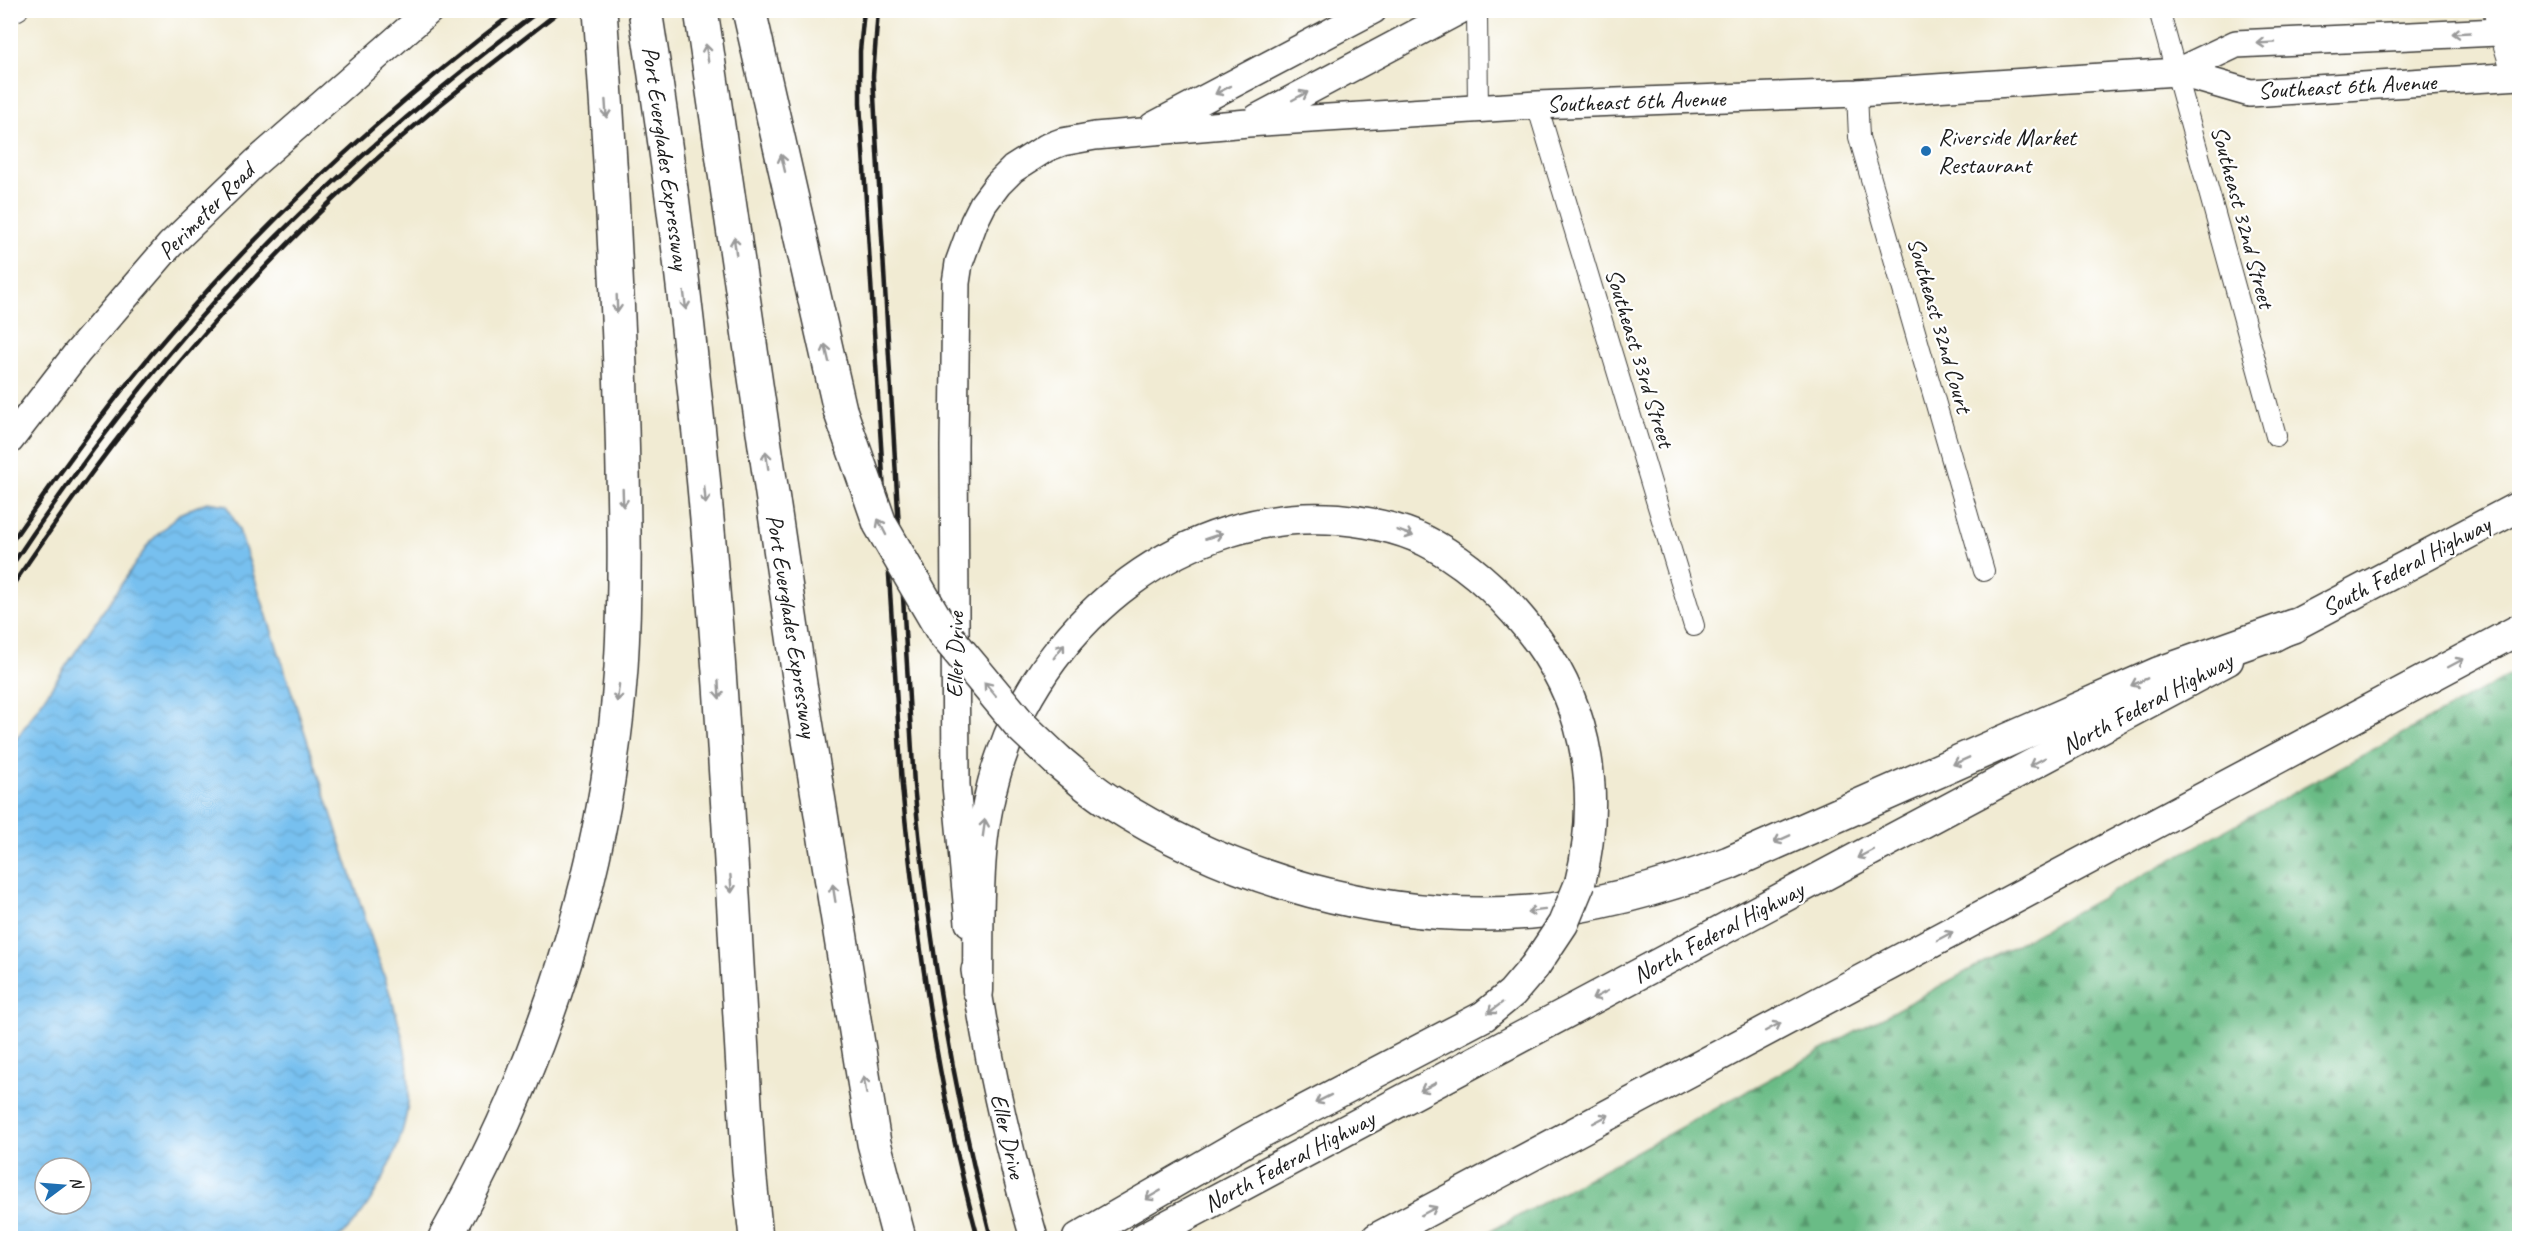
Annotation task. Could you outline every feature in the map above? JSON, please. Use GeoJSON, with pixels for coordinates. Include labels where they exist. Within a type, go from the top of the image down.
{"type":"FeatureCollection","features":[{"type":"Feature","properties":{"kind":"highway"},"geometry":{"type":"LineString","coordinates":[[445,1239],[499,1135],[558,986],[599,828],[611,750],[621,670],[624,523],[616,266],[600,10]]}},
{"type":"Feature","properties":{"kind":"highway","name":"Port Everglades Expressway"},"geometry":{"type":"LineString","coordinates":[[701,10],[800,684],[874,1143],[898,1239]]}},
{"type":"Feature","properties":{"kind":"highway"},"geometry":{"type":"LineString","coordinates":[[749,10],[840,410],[880,524],[943,632],[1022,727],[1059,762],[1107,800],[1180,843],[1236,866],[1316,893],[1451,913],[1531,912],[1606,900],[1686,879],[1729,863],[2158,674],[2293,626]]}},
{"type":"Feature","properties":{"kind":"highway","name":"Port Everglades Expressway"},"geometry":{"type":"LineString","coordinates":[[646,13],[677,237],[700,449],[721,712],[748,1169],[756,1239]]}},
{"type":"Feature","properties":{"kind":"highway"},"geometry":{"type":"LineString","coordinates":[[874,1143],[887,1239]]}},
{"type":"Feature","properties":{"kind":"highway"},"geometry":{"type":"LineString","coordinates":[[748,1169],[748,1239]]}},
{"type":"Feature","properties":{"kind":"main road","name":"South Federal Highway"},"geometry":{"type":"LineString","coordinates":[[2293,626],[2520,506]]}},
{"type":"Feature","properties":{"kind":"main road"},"geometry":{"type":"LineString","coordinates":[[978,991],[981,850],[985,819],[1000,759],[1012,727],[1061,646],[1079,626],[1140,575],[1162,560],[1204,539],[1273,521],[1316,518],[1347,520],[1395,529],[1434,545],[1480,579],[1516,614],[1547,654],[1560,676],[1571,700],[1585,745],[1589,768],[1592,815],[1586,860],[1580,883],[1563,924],[1535,966],[1512,993],[1484,1016],[1260,1132],[1078,1239]]}},
{"type":"Feature","properties":{"kind":"main road","name":"North Federal Highway"},"geometry":{"type":"LineString","coordinates":[[1144,1239],[2293,626]]}},
{"type":"Feature","properties":{"kind":"main road"},"geometry":{"type":"LineString","coordinates":[[1377,1239],[2520,629]]}},
{"type":"Feature","properties":{"kind":"street"},"geometry":{"type":"LineString","coordinates":[[10,12],[18,10]]}},
{"type":"Feature","properties":{"kind":"street","name":"Perimeter Road"},"geometry":{"type":"LineString","coordinates":[[10,440],[77,353],[170,245],[256,162],[430,10]]}},
{"type":"Feature","properties":{"kind":"street"},"geometry":{"type":"LineString","coordinates":[[1142,132],[1373,10]]}},
{"type":"Feature","properties":{"kind":"street"},"geometry":{"type":"LineString","coordinates":[[1248,123],[1460,10]]}},
{"type":"Feature","properties":{"kind":"street"},"geometry":{"type":"LineString","coordinates":[[1477,10],[1478,109]]}},
{"type":"Feature","properties":{"kind":"street","name":"Southeast 32nd Street"},"geometry":{"type":"LineString","coordinates":[[2159,10],[2276,436]]}},
{"type":"Feature","properties":{"kind":"street"},"geometry":{"type":"LineString","coordinates":[[2504,24],[2516,76]]}},
{"type":"Feature","properties":{"kind":"street","name":"Southeast 6th Avenue"},"geometry":{"type":"LineString","coordinates":[[2177,72],[2236,44],[2504,24]]}},
{"type":"Feature","properties":{"kind":"street","name":"Southeast 6th Avenue"},"geometry":{"type":"LineString","coordinates":[[1095,136],[1248,123],[1537,105],[1857,93],[2177,72],[2250,93],[2516,76]]}},
{"type":"Feature","properties":{"kind":"street","name":"Southeast 32nd Court"},"geometry":{"type":"LineString","coordinates":[[1857,93],[1859,137],[1984,571]]}},
{"type":"Feature","properties":{"kind":"street","name":"Southeast 33rd Street"},"geometry":{"type":"LineString","coordinates":[[1537,105],[1694,626]]}},
{"type":"Feature","properties":{"kind":"street","name":"Eller Drive"},"geometry":{"type":"LineString","coordinates":[[1034,1239],[1016,1173],[978,991],[965,898],[956,785],[954,458],[956,283],[959,262],[974,222],[983,204],[998,184],[1013,169],[1046,148],[1062,142],[1095,136]]}},
{"type":"Feature","properties":{"kind":"green space"},"geometry":{"type":"Polygon","coordinates":[[[2519,670],[2519,1238],[1478,1238],[2519,670]]]}},
{"type":"Feature","properties":{"kind":"water"},"geometry":{"type":"Polygon","coordinates":[[[207,502],[227,505],[239,530],[396,1014],[407,1059],[409,1081],[405,1121],[393,1158],[374,1194],[363,1211],[339,1238],[11,1238],[11,747],[150,542],[179,514],[207,502]]]}},
{"type":"Feature","properties":{"kind":"railway"},"geometry":{"type":"LineString","coordinates":[[10,544],[122,390],[211,286],[259,236],[358,141],[463,52],[517,10]]}},
{"type":"Feature","properties":{"kind":"railway"},"geometry":{"type":"LineString","coordinates":[[10,568],[90,453],[177,344],[240,274],[347,169],[461,72],[540,10]]}},
{"type":"Feature","properties":{"kind":"railway"},"geometry":{"type":"LineString","coordinates":[[10,589],[126,427],[211,326],[282,249],[357,176],[396,142],[561,10]]}},
{"type":"Feature","properties":{"kind":"railway"},"geometry":{"type":"LineString","coordinates":[[864,10],[860,51],[860,103],[902,786],[914,900],[930,1014],[951,1127],[978,1238]]}},
{"type":"Feature","properties":{"kind":"railway"},"geometry":{"type":"LineString","coordinates":[[878,10],[873,76],[914,785],[934,956],[965,1126],[991,1238]]}},
{"type":"Feature","properties":{"kind":"place","name":"Riverside Market Restaurant"},"geometry":{"type":"Point","coordinates":[1926,151]}}]}
